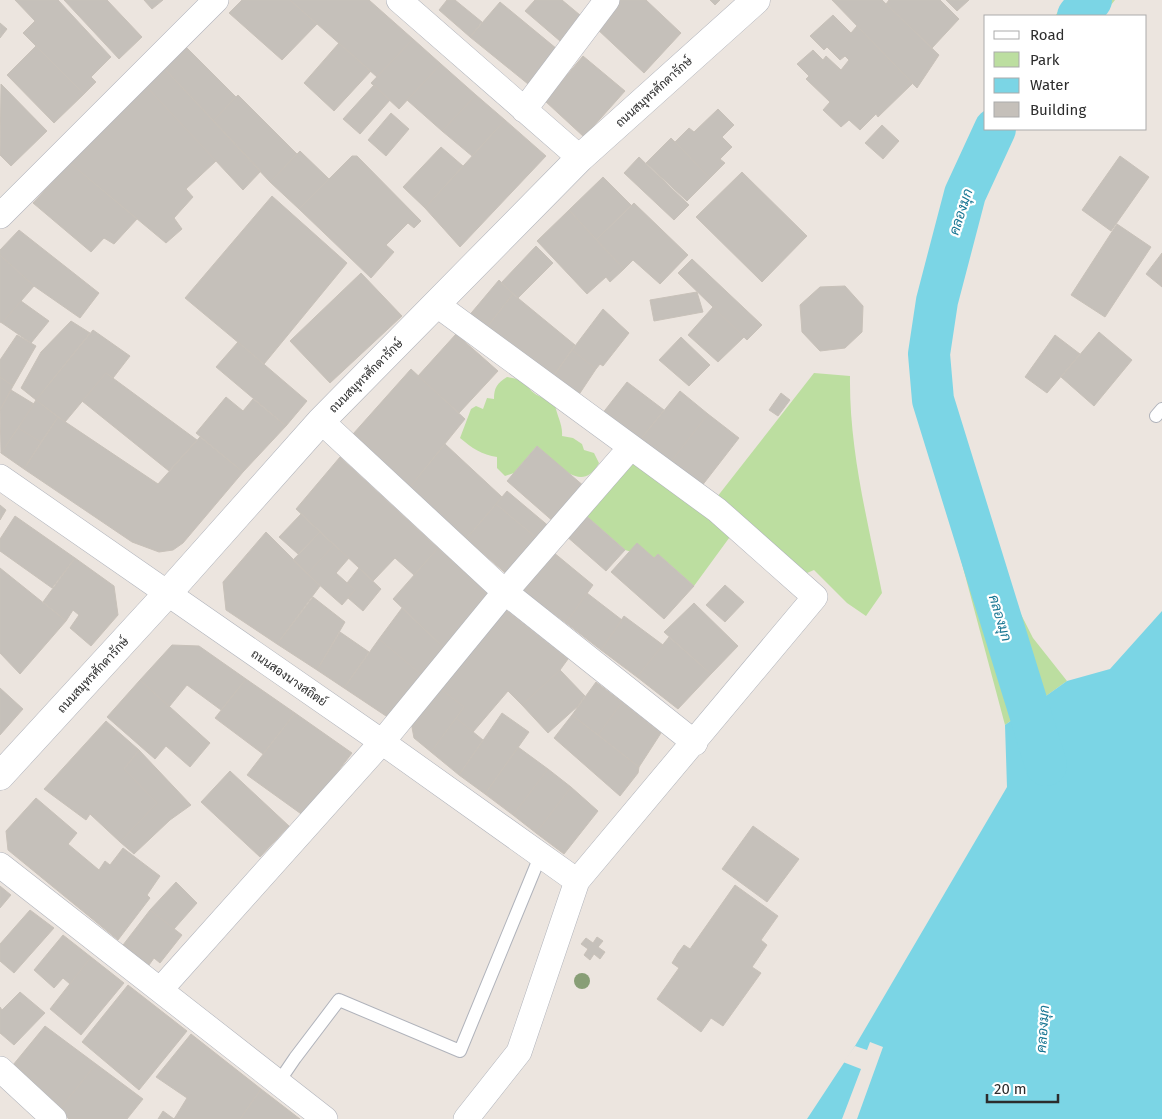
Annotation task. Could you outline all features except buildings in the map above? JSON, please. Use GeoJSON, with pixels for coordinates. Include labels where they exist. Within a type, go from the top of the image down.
{"type":"FeatureCollection","features":[{"type":"Feature","properties":{"kind":"street"},"geometry":{"type":"LineString","coordinates":[[0,216],[216,0]]}},
{"type":"Feature","properties":{"kind":"street"},"geometry":{"type":"LineString","coordinates":[[400,0],[580,158]]}},
{"type":"Feature","properties":{"kind":"street"},"geometry":{"type":"LineString","coordinates":[[524,110],[607,0]]}},
{"type":"Feature","properties":{"kind":"street","name":"ถนนสมุทรศักดารักษ์"},"geometry":{"type":"LineString","coordinates":[[0,776],[168,594],[320,421],[580,158],[756,0]]}},
{"type":"Feature","properties":{"kind":"street"},"geometry":{"type":"LineString","coordinates":[[436,304],[717,510],[815,597],[695,743],[577,881],[519,1052],[466,1119]]}},
{"type":"Feature","properties":{"kind":"street"},"geometry":{"type":"LineString","coordinates":[[320,421],[505,592],[695,743]]}},
{"type":"Feature","properties":{"kind":"street"},"geometry":{"type":"LineString","coordinates":[[160,990],[382,742],[505,592],[631,447]]}},
{"type":"Feature","properties":{"kind":"street","name":"ถนนสองนางสถิตย์"},"geometry":{"type":"LineString","coordinates":[[0,477],[382,742],[577,881]]}},
{"type":"Feature","properties":{"kind":"street"},"geometry":{"type":"LineString","coordinates":[[0,865],[324,1119]]}},
{"type":"Feature","properties":{"kind":"street"},"geometry":{"type":"LineString","coordinates":[[0,1069],[54,1119]]}},
{"type":"Feature","properties":{"kind":"lane"},"geometry":{"type":"LineString","coordinates":[[278,1083],[339,1000],[460,1051],[541,854]]}},
{"type":"Feature","properties":{"kind":"green space"},"geometry":{"type":"Polygon","coordinates":[[[1067,0],[1115,0],[1103,15],[1056,15],[1067,0]]]}},
{"type":"Feature","properties":{"kind":"green space"},"geometry":{"type":"Polygon","coordinates":[[[984,112],[984,130],[1012,130],[999,156],[978,207],[952,305],[947,356],[951,394],[1001,575],[1033,638],[1067,681],[1005,725],[917,395],[914,357],[919,302],[942,202],[971,133],[984,112]]]}},
{"type":"Feature","properties":{"kind":"green space"},"geometry":{"type":"Polygon","coordinates":[[[814,373],[850,376],[856,458],[865,513],[882,593],[866,616],[847,603],[814,570],[807,573],[717,497],[814,373]]]}},
{"type":"Feature","properties":{"kind":"green space"},"geometry":{"type":"Polygon","coordinates":[[[507,377],[520,380],[534,393],[555,405],[561,424],[562,436],[573,438],[582,444],[584,450],[594,453],[599,463],[592,472],[584,477],[568,473],[537,446],[514,473],[505,476],[497,468],[497,457],[477,450],[460,438],[471,409],[476,406],[483,409],[487,398],[494,399],[497,386],[507,377]]]}},
{"type":"Feature","properties":{"kind":"green space"},"geometry":{"type":"Polygon","coordinates":[[[633,458],[732,534],[694,586],[658,554],[654,558],[625,550],[583,513],[633,458]]]}},
{"type":"Feature","properties":{"kind":"water"},"geometry":{"type":"Polygon","coordinates":[[[1162,611],[1162,1119],[807,1119],[855,1046],[1007,787],[1005,725],[1067,681],[1110,669],[1162,611]]]}},
{"type":"Feature","properties":{"kind":"pier"},"geometry":{"type":"Polygon","coordinates":[[[870,1042],[883,1047],[857,1119],[842,1119],[861,1069],[843,1062],[855,1046],[867,1050],[870,1042]]]}},
{"type":"Feature","properties":{"kind":"waterway","name":"คลองมุก"},"geometry":{"type":"LineString","coordinates":[[1079,15],[1091,0]]}},
{"type":"Feature","properties":{"kind":"waterway","name":"คลองมุก"},"geometry":{"type":"LineString","coordinates":[[995,130],[965,194],[937,301],[929,354],[933,400],[1046,765]]}}]}
